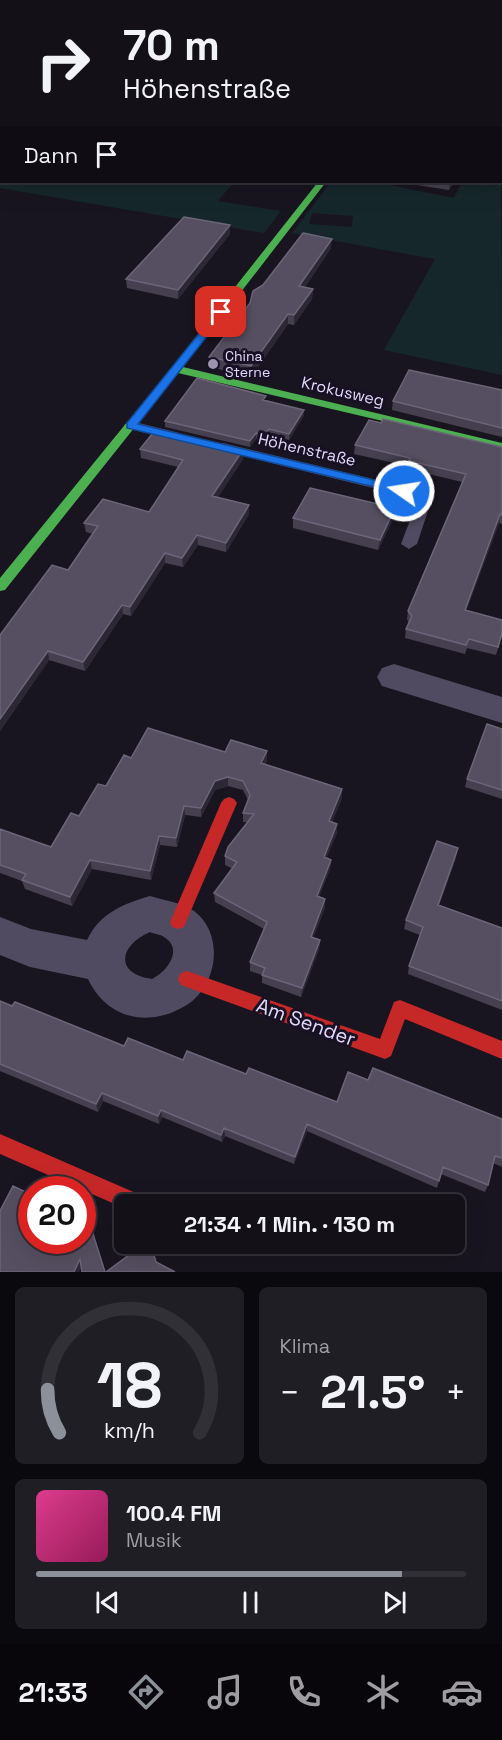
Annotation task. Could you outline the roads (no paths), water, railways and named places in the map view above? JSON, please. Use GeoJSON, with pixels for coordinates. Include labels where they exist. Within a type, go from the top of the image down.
{"type":"FeatureCollection","features":[{"type":"Feature","properties":{"kind":"street"},"geometry":{"type":"LineString","coordinates":[[0,587],[176,369],[321,183]]}},
{"type":"Feature","properties":{"kind":"street","name":"Krokusweg"},"geometry":{"type":"LineString","coordinates":[[176,369],[502,446]]}},
{"type":"Feature","properties":{"kind":"street"},"geometry":{"type":"LineString","coordinates":[[394,676],[502,710]]}},
{"type":"Feature","properties":{"kind":"street"},"geometry":{"type":"LineString","coordinates":[[178,922],[229,803]]}},
{"type":"Feature","properties":{"kind":"street"},"geometry":{"type":"LineString","coordinates":[[150,914],[165,916],[178,922],[189,933],[195,948],[194,964],[187,979],[175,989],[161,996],[145,998],[130,995],[117,987],[108,976],[104,963],[105,948],[111,935],[122,924],[135,917],[150,914]]}},
{"type":"Feature","properties":{"kind":"street"},"geometry":{"type":"LineString","coordinates":[[0,936],[30,948],[104,963]]}},
{"type":"Feature","properties":{"kind":"street","name":"Am Sender"},"geometry":{"type":"LineString","coordinates":[[187,979],[385,1050],[400,1008],[502,1050]]}},
{"type":"Feature","properties":{"kind":"street"},"geometry":{"type":"LineString","coordinates":[[0,1144],[115,1194]]}},
{"type":"Feature","properties":{"kind":"lane"},"geometry":{"type":"LineString","coordinates":[[130,425],[188,439]]}},
{"type":"Feature","properties":{"kind":"lane","name":"Höhenstraße"},"geometry":{"type":"LineString","coordinates":[[210,444],[426,496],[409,544]]}},
{"type":"Feature","properties":{"kind":"place","name":"China Sterne"},"geometry":{"type":"Point","coordinates":[213,364]}}]}
